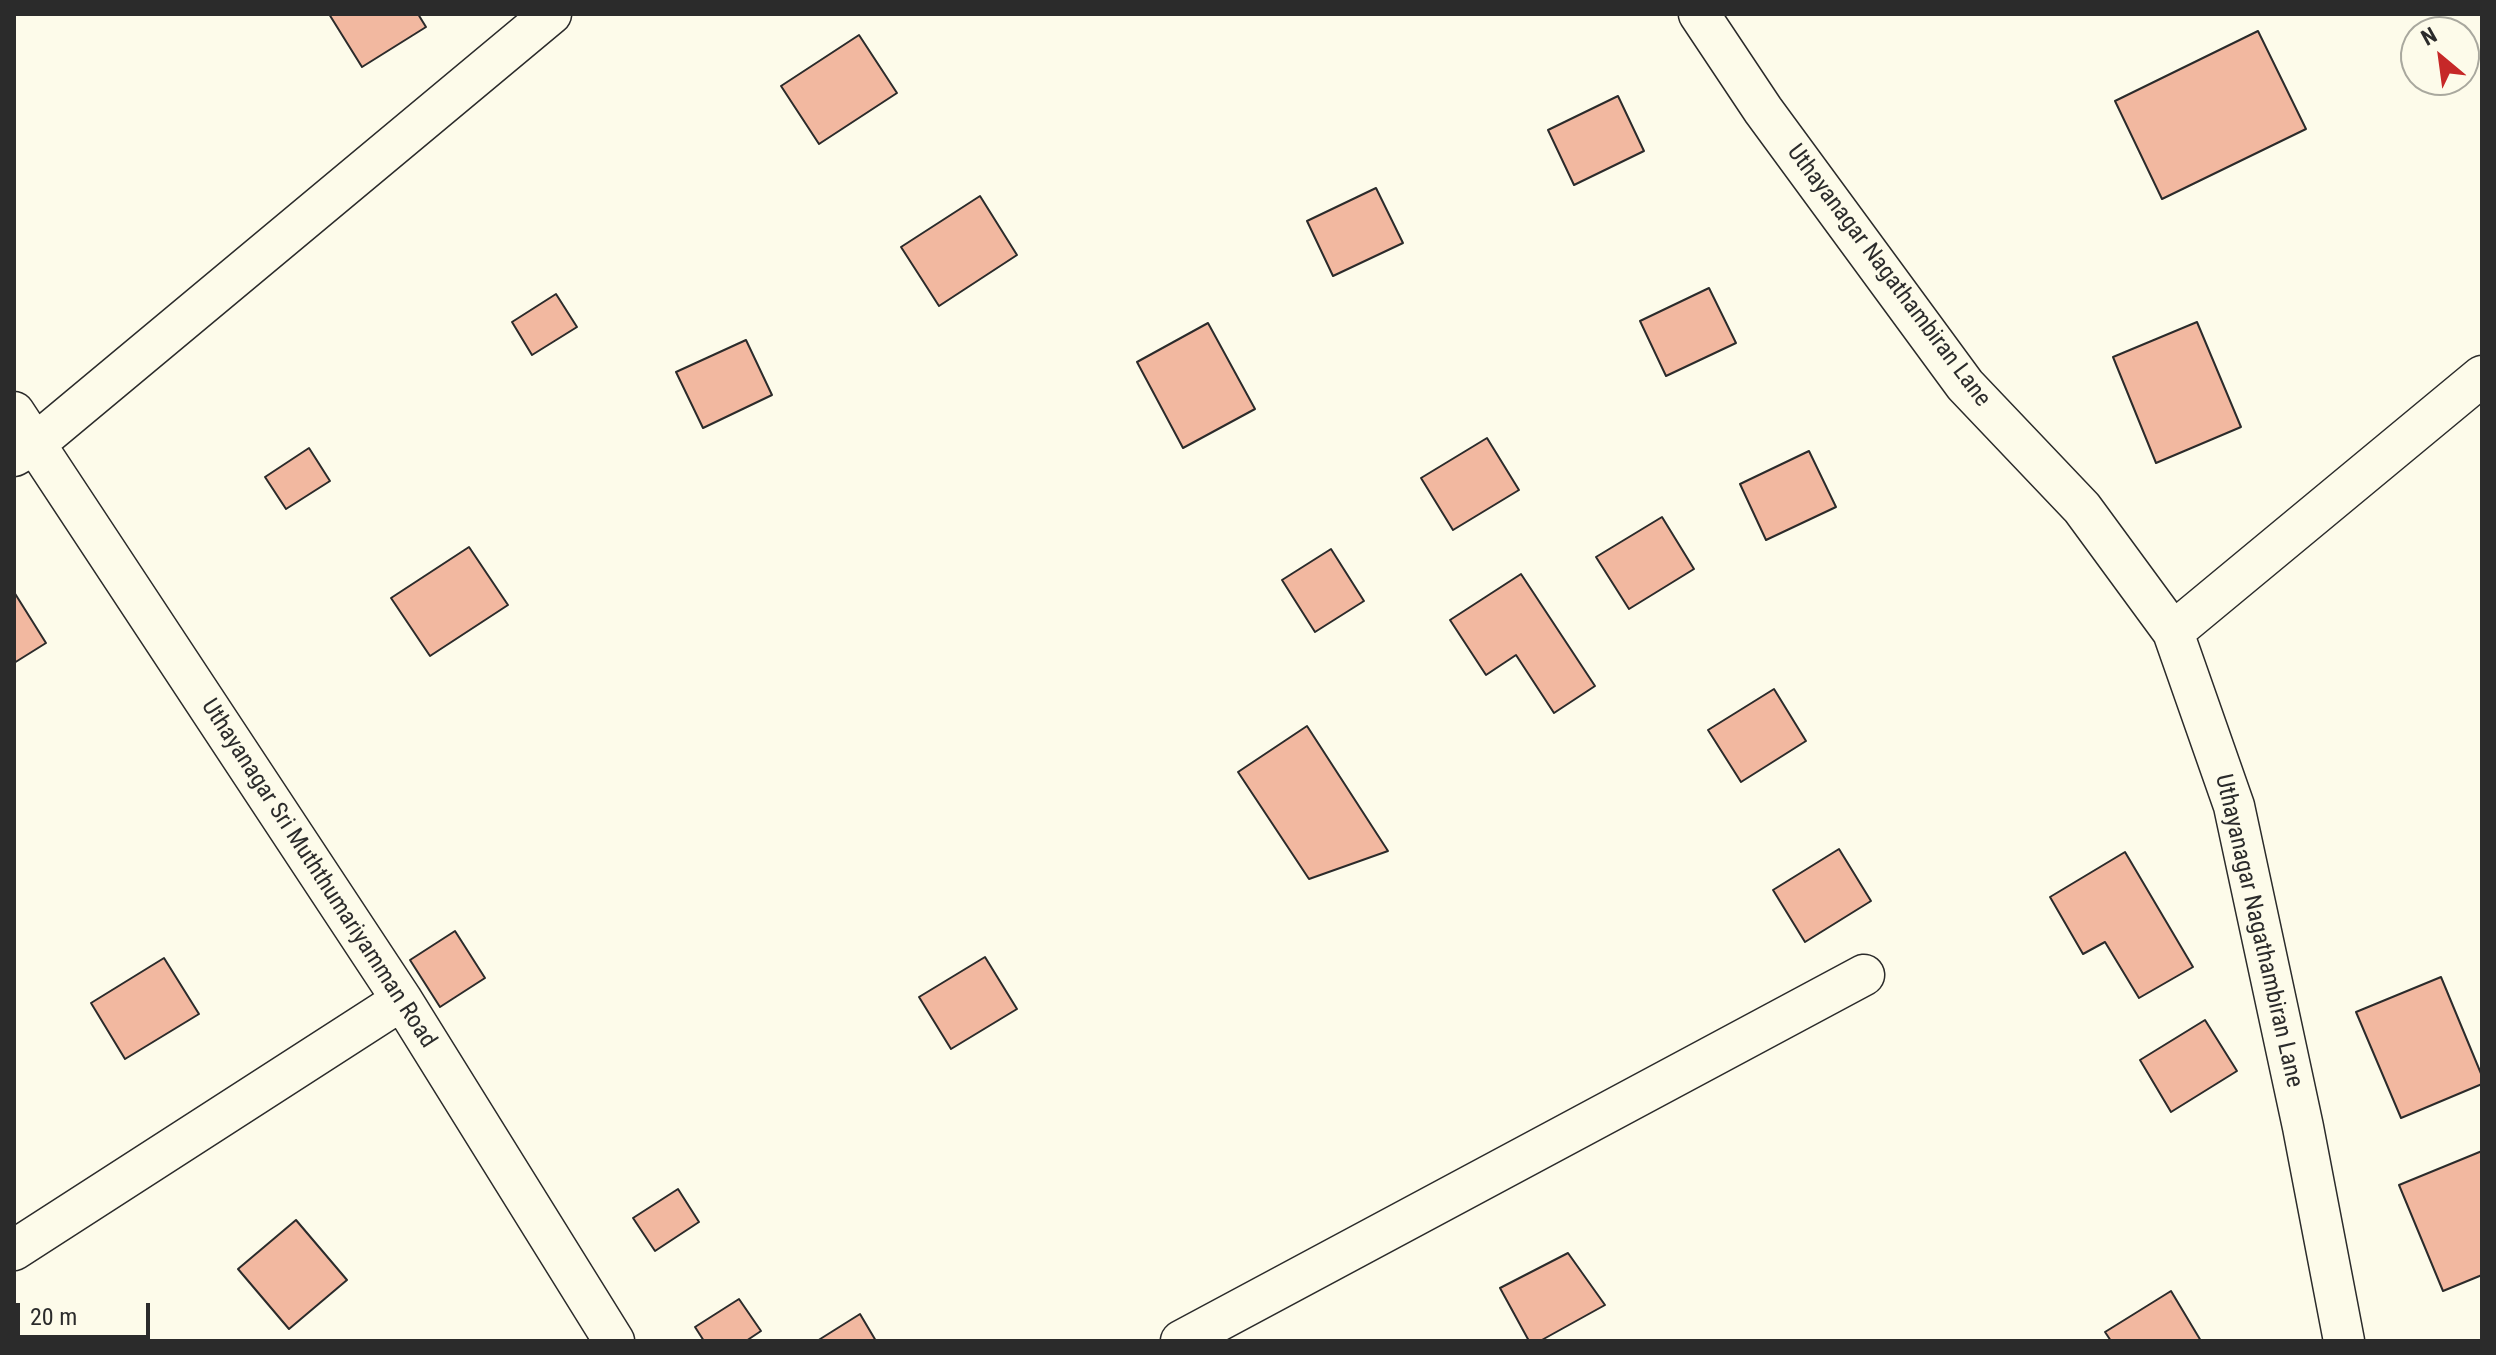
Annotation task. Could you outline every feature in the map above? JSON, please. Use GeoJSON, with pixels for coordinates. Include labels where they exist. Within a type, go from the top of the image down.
{"type":"FeatureCollection","features":[{"type":"Feature","properties":{"kind":"street"},"geometry":{"type":"LineString","coordinates":[[21,437],[551,14]]}},
{"type":"Feature","properties":{"kind":"street","name":"Uthayanagar Nagathambiran Lane"},"geometry":{"type":"LineString","coordinates":[[1699,14],[1763,110],[1965,385],[2082,508],[2173,632],[2234,806],[2303,1127],[2344,1341]]}},
{"type":"Feature","properties":{"kind":"street"},"geometry":{"type":"LineString","coordinates":[[2173,632],[2482,376]]}},
{"type":"Feature","properties":{"kind":"street","name":"Uthayanagar Sri Muththumariyamman Road"},"geometry":{"type":"LineString","coordinates":[[21,437],[402,1000],[614,1341]]}},
{"type":"Feature","properties":{"kind":"street"},"geometry":{"type":"LineString","coordinates":[[1181,1341],[1864,975]]}},
{"type":"Feature","properties":{"kind":"street"},"geometry":{"type":"LineString","coordinates":[[14,1250],[402,1000]]}},
{"type":"Feature","properties":{"kind":"building"},"geometry":{"type":"Polygon","coordinates":[[[329,14],[418,14],[426,27],[362,67],[329,14]]]}},
{"type":"Feature","properties":{"kind":"building"},"geometry":{"type":"Polygon","coordinates":[[[2258,31],[2306,129],[2162,199],[2115,101],[2258,31]]]}},
{"type":"Feature","properties":{"kind":"building"},"geometry":{"type":"Polygon","coordinates":[[[859,35],[897,93],[819,144],[781,86],[859,35]]]}},
{"type":"Feature","properties":{"kind":"building"},"geometry":{"type":"Polygon","coordinates":[[[1618,96],[1644,151],[1574,185],[1548,130],[1618,96]]]}},
{"type":"Feature","properties":{"kind":"building"},"geometry":{"type":"Polygon","coordinates":[[[1376,188],[1403,243],[1333,276],[1307,221],[1376,188]]]}},
{"type":"Feature","properties":{"kind":"building"},"geometry":{"type":"Polygon","coordinates":[[[980,196],[1017,255],[939,306],[901,247],[980,196]]]}},
{"type":"Feature","properties":{"kind":"building"},"geometry":{"type":"Polygon","coordinates":[[[1709,288],[1736,343],[1666,376],[1640,321],[1709,288]]]}},
{"type":"Feature","properties":{"kind":"building"},"geometry":{"type":"Polygon","coordinates":[[[556,294],[577,327],[532,355],[512,322],[556,294]]]}},
{"type":"Feature","properties":{"kind":"building"},"geometry":{"type":"Polygon","coordinates":[[[2197,322],[2241,427],[2156,463],[2113,357],[2197,322]]]}},
{"type":"Feature","properties":{"kind":"building"},"geometry":{"type":"Polygon","coordinates":[[[1208,323],[1255,409],[1183,448],[1137,362],[1208,323]]]}},
{"type":"Feature","properties":{"kind":"building"},"geometry":{"type":"Polygon","coordinates":[[[746,340],[772,395],[703,428],[676,372],[746,340]]]}},
{"type":"Feature","properties":{"kind":"building"},"geometry":{"type":"Polygon","coordinates":[[[1487,438],[1519,490],[1453,530],[1421,478],[1487,438]]]}},
{"type":"Feature","properties":{"kind":"building"},"geometry":{"type":"Polygon","coordinates":[[[309,448],[330,481],[286,509],[265,477],[309,448]]]}},
{"type":"Feature","properties":{"kind":"building"},"geometry":{"type":"Polygon","coordinates":[[[1809,451],[1836,507],[1766,540],[1740,484],[1809,451]]]}},
{"type":"Feature","properties":{"kind":"building"},"geometry":{"type":"Polygon","coordinates":[[[1662,517],[1694,569],[1629,609],[1596,557],[1662,517]]]}},
{"type":"Feature","properties":{"kind":"building"},"geometry":{"type":"Polygon","coordinates":[[[469,547],[508,605],[430,656],[391,598],[469,547]]]}},
{"type":"Feature","properties":{"kind":"building"},"geometry":{"type":"Polygon","coordinates":[[[1331,549],[1364,601],[1315,632],[1282,580],[1331,549]]]}},
{"type":"Feature","properties":{"kind":"building"},"geometry":{"type":"Polygon","coordinates":[[[1521,574],[1595,686],[1554,713],[1516,655],[1486,675],[1450,620],[1521,574]]]}},
{"type":"Feature","properties":{"kind":"building"},"geometry":{"type":"Polygon","coordinates":[[[14,592],[46,643],[14,663],[14,592]]]}},
{"type":"Feature","properties":{"kind":"building"},"geometry":{"type":"Polygon","coordinates":[[[1774,689],[1806,741],[1741,782],[1708,730],[1774,689]]]}},
{"type":"Feature","properties":{"kind":"building"},"geometry":{"type":"Polygon","coordinates":[[[1307,726],[1388,851],[1309,879],[1238,772],[1307,726]]]}},
{"type":"Feature","properties":{"kind":"building"},"geometry":{"type":"Polygon","coordinates":[[[1839,849],[1871,901],[1805,942],[1773,890],[1839,849]]]}},
{"type":"Feature","properties":{"kind":"building"},"geometry":{"type":"Polygon","coordinates":[[[2125,852],[2193,967],[2139,998],[2105,942],[2083,954],[2050,897],[2125,852]]]}},
{"type":"Feature","properties":{"kind":"building"},"geometry":{"type":"Polygon","coordinates":[[[455,931],[485,978],[440,1007],[410,960],[455,931]]]}},
{"type":"Feature","properties":{"kind":"building"},"geometry":{"type":"Polygon","coordinates":[[[985,957],[1017,1009],[951,1049],[919,997],[985,957]]]}},
{"type":"Feature","properties":{"kind":"building"},"geometry":{"type":"Polygon","coordinates":[[[164,958],[199,1014],[125,1059],[91,1003],[164,958]]]}},
{"type":"Feature","properties":{"kind":"building"},"geometry":{"type":"Polygon","coordinates":[[[2441,977],[2482,1076],[2482,1084],[2401,1118],[2356,1012],[2441,977]]]}},
{"type":"Feature","properties":{"kind":"building"},"geometry":{"type":"Polygon","coordinates":[[[2205,1020],[2237,1071],[2171,1112],[2140,1060],[2205,1020]]]}},
{"type":"Feature","properties":{"kind":"building"},"geometry":{"type":"Polygon","coordinates":[[[2482,1151],[2482,1275],[2443,1291],[2399,1185],[2482,1151]]]}},
{"type":"Feature","properties":{"kind":"building"},"geometry":{"type":"Polygon","coordinates":[[[678,1189],[699,1222],[655,1251],[633,1218],[678,1189]]]}},
{"type":"Feature","properties":{"kind":"building"},"geometry":{"type":"Polygon","coordinates":[[[296,1220],[347,1280],[289,1329],[238,1269],[296,1220]]]}},
{"type":"Feature","properties":{"kind":"building"},"geometry":{"type":"Polygon","coordinates":[[[1568,1253],[1605,1305],[1540,1341],[1529,1341],[1500,1288],[1568,1253]]]}},
{"type":"Feature","properties":{"kind":"building"},"geometry":{"type":"Polygon","coordinates":[[[2171,1291],[2201,1341],[2111,1341],[2105,1332],[2171,1291]]]}},
{"type":"Feature","properties":{"kind":"building"},"geometry":{"type":"Polygon","coordinates":[[[739,1299],[761,1331],[746,1341],[704,1341],[695,1327],[739,1299]]]}},
{"type":"Feature","properties":{"kind":"building"},"geometry":{"type":"Polygon","coordinates":[[[860,1314],[876,1341],[817,1341],[860,1314]]]}}]}
